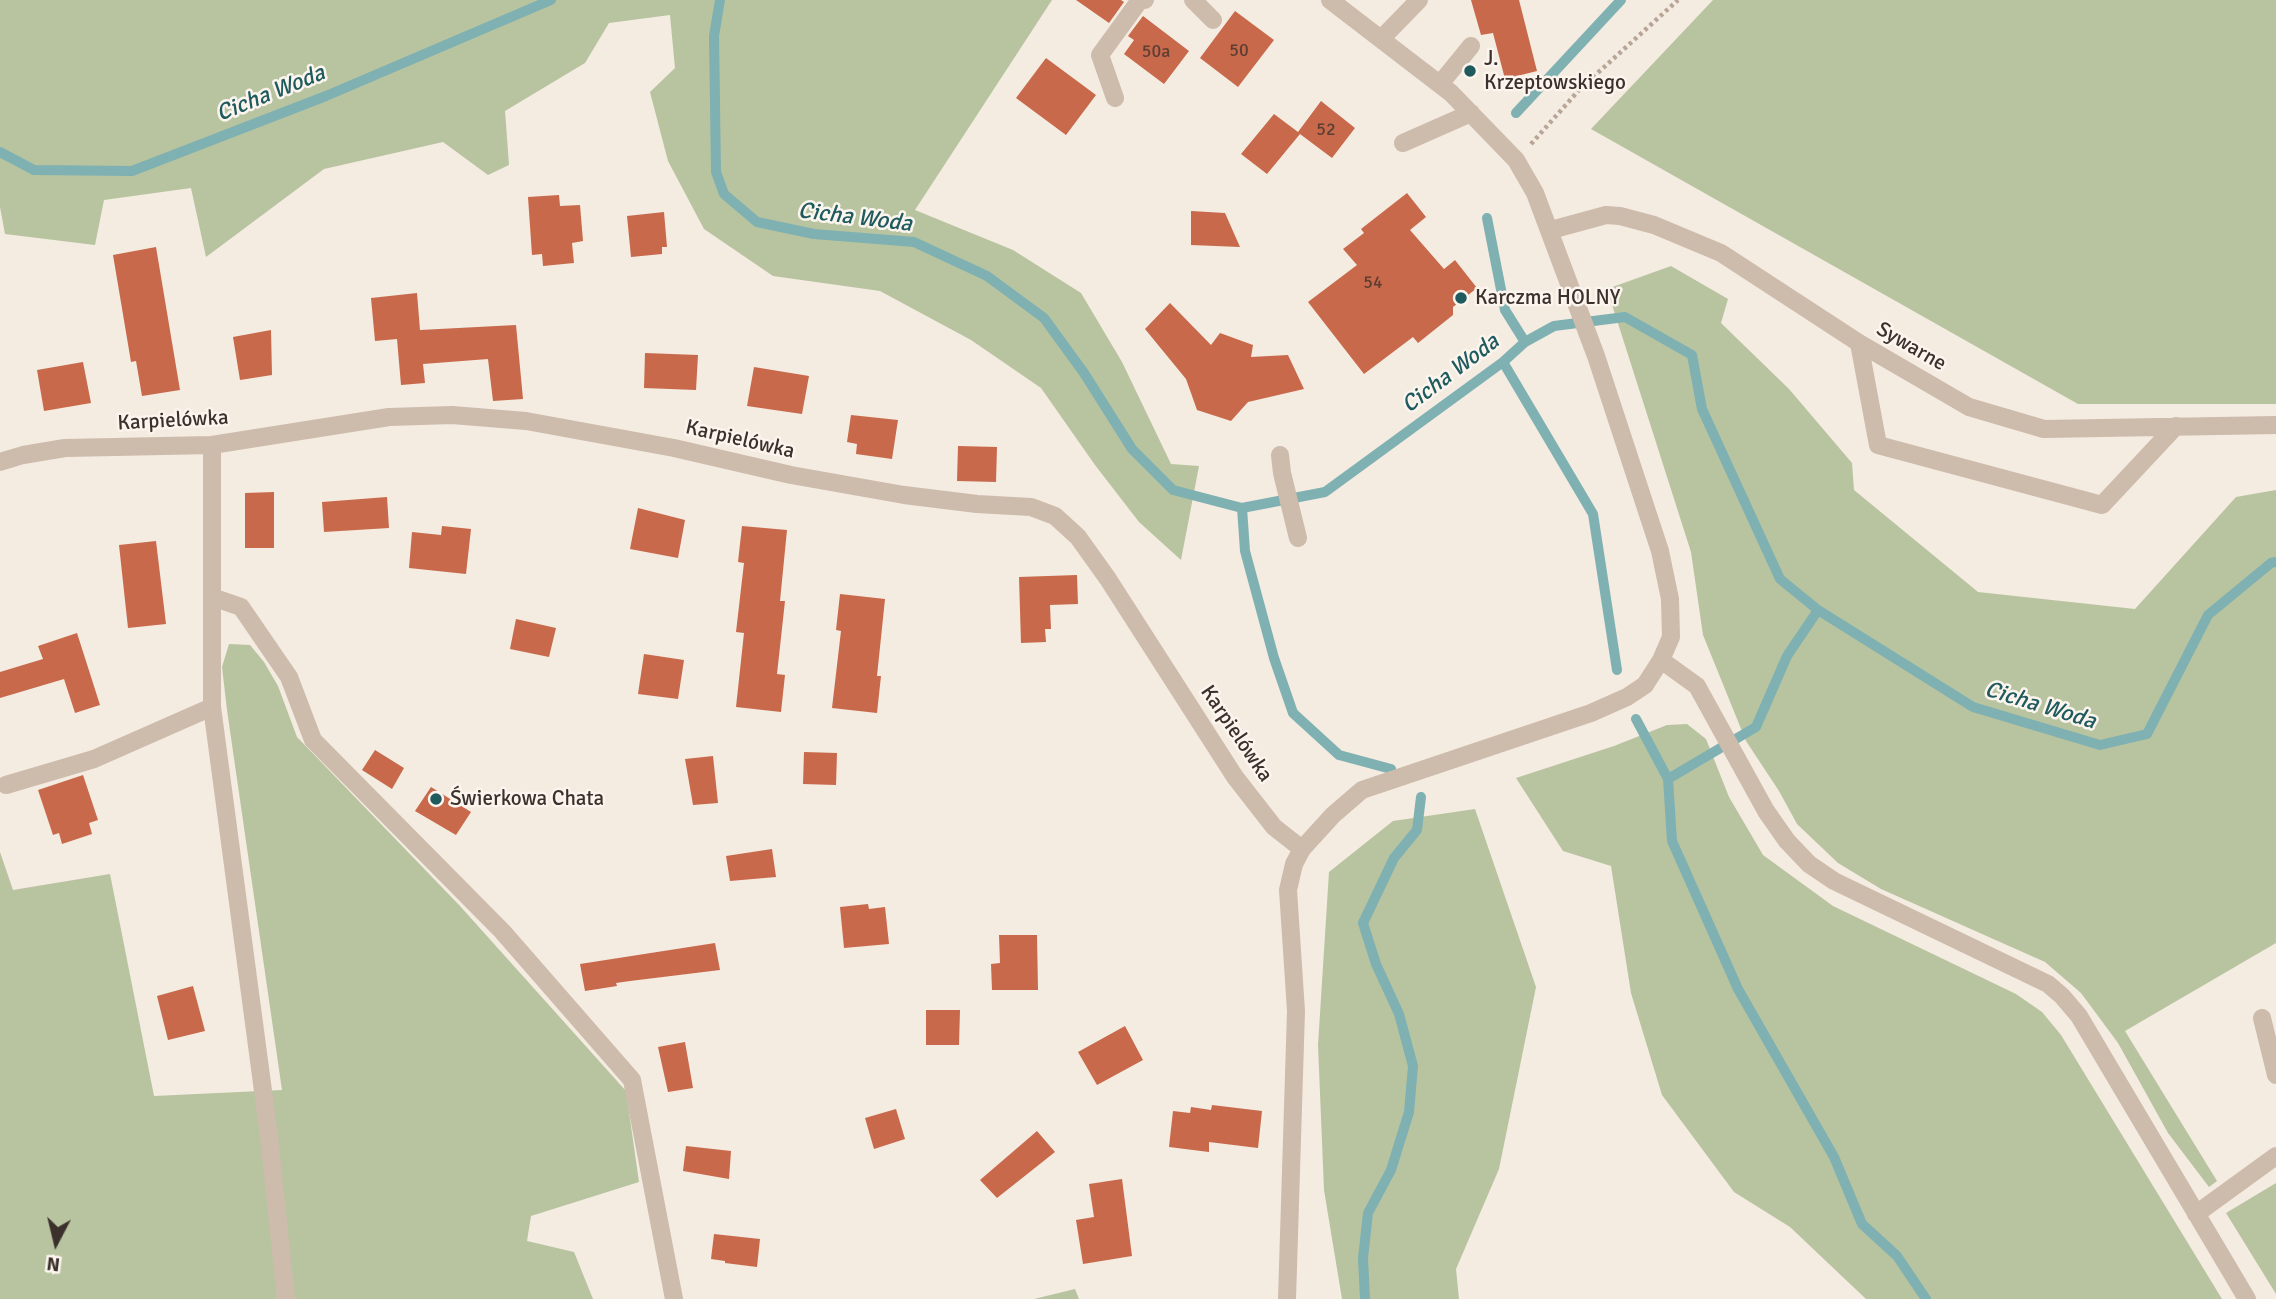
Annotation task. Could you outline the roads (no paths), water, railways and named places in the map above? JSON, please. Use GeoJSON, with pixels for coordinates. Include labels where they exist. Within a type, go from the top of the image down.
{"type":"FeatureCollection","features":[{"type":"Feature","properties":{"kind":"street"},"geometry":{"type":"LineString","coordinates":[[1115,98],[1100,55],[1140,0],[1144,0]]}},
{"type":"Feature","properties":{"kind":"street"},"geometry":{"type":"LineString","coordinates":[[1193,0],[1213,20]]}},
{"type":"Feature","properties":{"kind":"street"},"geometry":{"type":"LineString","coordinates":[[1287,1299],[1296,1010],[1288,890],[1294,864],[1302,849],[1333,815],[1362,790],[1591,713],[1627,697],[1645,685],[1661,660],[1671,637],[1670,599],[1660,551],[1596,356],[1535,193],[1516,160],[1471,113],[1440,84],[1330,0]]}},
{"type":"Feature","properties":{"kind":"street"},"geometry":{"type":"LineString","coordinates":[[1381,39],[1419,0]]}},
{"type":"Feature","properties":{"kind":"street"},"geometry":{"type":"LineString","coordinates":[[1440,84],[1471,46]]}},
{"type":"Feature","properties":{"kind":"street"},"geometry":{"type":"LineString","coordinates":[[1403,142],[1471,113]]}},
{"type":"Feature","properties":{"kind":"street","name":"Sywarne"},"geometry":{"type":"LineString","coordinates":[[1551,230],[1606,215],[1620,216],[1654,226],[1721,253],[1859,343],[1969,407],[2044,429],[2276,425]]}},
{"type":"Feature","properties":{"kind":"street"},"geometry":{"type":"LineString","coordinates":[[1859,343],[1878,446],[2102,505],[2176,426]]}},
{"type":"Feature","properties":{"kind":"street","name":"Karpielówka"},"geometry":{"type":"LineString","coordinates":[[0,462],[23,455],[65,449],[212,445],[389,417],[452,415],[526,421],[904,495],[1031,507],[1055,516],[1078,537],[1235,777],[1274,827],[1302,849]]}},
{"type":"Feature","properties":{"kind":"street"},"geometry":{"type":"LineString","coordinates":[[212,445],[212,707],[269,1136],[286,1299]]}},
{"type":"Feature","properties":{"kind":"street"},"geometry":{"type":"LineString","coordinates":[[1280,455],[1298,538],[1295,519]]}},
{"type":"Feature","properties":{"kind":"street"},"geometry":{"type":"LineString","coordinates":[[212,597],[241,607],[289,677],[313,740],[502,931],[632,1080],[674,1299]]}},
{"type":"Feature","properties":{"kind":"street"},"geometry":{"type":"LineString","coordinates":[[1661,660],[1697,686],[1766,811],[1787,841],[1809,863],[1834,881],[2048,984],[2062,996],[2079,1016],[2247,1299]]}},
{"type":"Feature","properties":{"kind":"street"},"geometry":{"type":"LineString","coordinates":[[6,785],[94,759],[212,707]]}},
{"type":"Feature","properties":{"kind":"street"},"geometry":{"type":"LineString","coordinates":[[2262,1018],[2276,1075]]}},
{"type":"Feature","properties":{"kind":"street"},"geometry":{"type":"LineString","coordinates":[[2196,1213],[2276,1156]]}},
{"type":"Feature","properties":{"kind":"waterway","name":"Cicha Woda"},"geometry":{"type":"LineString","coordinates":[[0,152],[34,170],[132,171],[326,96],[551,0]]}},
{"type":"Feature","properties":{"kind":"waterway","name":"Cicha Woda"},"geometry":{"type":"LineString","coordinates":[[720,0],[714,36],[716,172],[724,194],[757,222],[814,234],[914,242],[987,276],[1044,318],[1084,373],[1132,449],[1173,490],[1242,508],[1325,492],[1503,362],[1525,342],[1554,326],[1625,317],[1692,355],[1702,409],[1780,579],[1818,610],[1973,707],[2100,745],[2147,734],[2208,615],[2271,563],[2276,562]]}},
{"type":"Feature","properties":{"kind":"waterway"},"geometry":{"type":"LineString","coordinates":[[1516,113],[1621,0]]}},
{"type":"Feature","properties":{"kind":"waterway"},"geometry":{"type":"LineString","coordinates":[[1487,218],[1505,310],[1525,342]]}},
{"type":"Feature","properties":{"kind":"waterway"},"geometry":{"type":"LineString","coordinates":[[1503,362],[1593,514],[1617,670]]}},
{"type":"Feature","properties":{"kind":"waterway"},"geometry":{"type":"LineString","coordinates":[[1242,508],[1245,551],[1274,658],[1293,713],[1339,755],[1391,769]]}},
{"type":"Feature","properties":{"kind":"waterway"},"geometry":{"type":"LineString","coordinates":[[1668,779],[1756,727],[1787,656],[1818,610]]}},
{"type":"Feature","properties":{"kind":"waterway"},"geometry":{"type":"LineString","coordinates":[[1636,719],[1668,779],[1672,841],[1738,989],[1834,1157],[1862,1224],[1897,1256],[1926,1299]]}},
{"type":"Feature","properties":{"kind":"waterway"},"geometry":{"type":"LineString","coordinates":[[1365,1299],[1363,1258],[1368,1213],[1391,1170],[1409,1112],[1413,1066],[1399,1014],[1376,964],[1363,923],[1394,858],[1417,830],[1421,797]]}},
{"type":"Feature","properties":{"kind":"place","name":"J. Krzeptowskiego"},"geometry":{"type":"Point","coordinates":[1470,71]}},
{"type":"Feature","properties":{"kind":"place","name":"Karczma HOLNY"},"geometry":{"type":"Point","coordinates":[1461,298]}},
{"type":"Feature","properties":{"kind":"place","name":"Świerkowa Chata"},"geometry":{"type":"Point","coordinates":[436,799]}}]}
